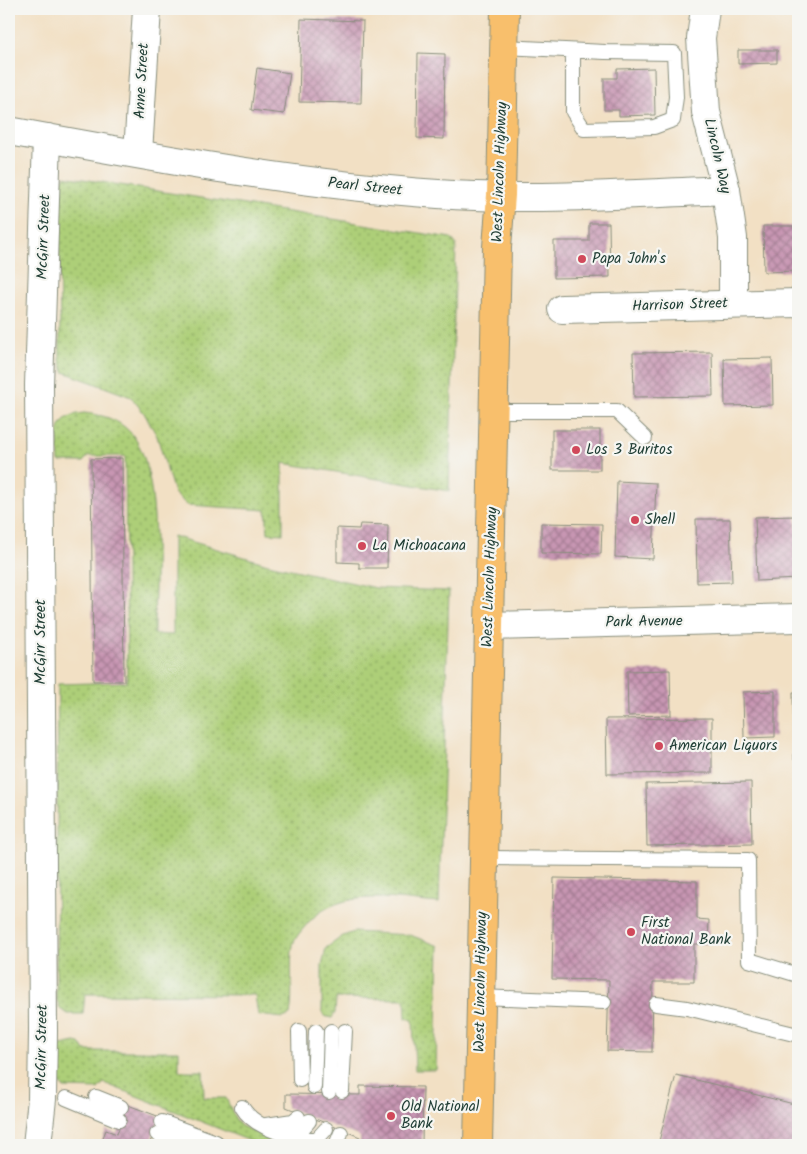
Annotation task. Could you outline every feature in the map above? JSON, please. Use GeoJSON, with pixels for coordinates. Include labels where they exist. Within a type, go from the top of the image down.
{"type":"FeatureCollection","features":[{"type":"Feature","properties":{"kind":"main road","name":"West Lincoln Highway"},"geometry":{"type":"LineString","coordinates":[[478,1145],[497,248],[501,195],[505,9]]}},
{"type":"Feature","properties":{"kind":"street","name":"Anne Street"},"geometry":{"type":"LineString","coordinates":[[138,153],[147,9]]}},
{"type":"Feature","properties":{"kind":"street","name":"Lincoln Way"},"geometry":{"type":"LineString","coordinates":[[705,9],[702,38],[706,112],[726,190],[733,238],[733,303]]}},
{"type":"Feature","properties":{"kind":"street","name":"Pearl Street"},"geometry":{"type":"LineString","coordinates":[[9,131],[299,181],[440,195],[549,197],[726,190]]}},
{"type":"Feature","properties":{"kind":"street","name":"McGirr Street"},"geometry":{"type":"LineString","coordinates":[[37,1145],[42,1099],[43,1031],[40,385],[47,138]]}},
{"type":"Feature","properties":{"kind":"street","name":"Harrison Street"},"geometry":{"type":"LineString","coordinates":[[562,309],[733,303],[798,303]]}},
{"type":"Feature","properties":{"kind":"street","name":"Park Avenue"},"geometry":{"type":"LineString","coordinates":[[489,626],[798,618]]}},
{"type":"Feature","properties":{"kind":"lane"},"geometry":{"type":"LineString","coordinates":[[504,47],[573,51],[674,53],[676,97],[673,120],[654,127],[584,129],[573,112],[573,51]]}},
{"type":"Feature","properties":{"kind":"lane"},"geometry":{"type":"LineString","coordinates":[[495,411],[617,411],[645,438]]}},
{"type":"Feature","properties":{"kind":"lane"},"geometry":{"type":"LineString","coordinates":[[485,858],[748,860],[749,960],[798,975]]}},
{"type":"Feature","properties":{"kind":"lane"},"geometry":{"type":"LineString","coordinates":[[481,997],[604,1002]]}},
{"type":"Feature","properties":{"kind":"lane"},"geometry":{"type":"LineString","coordinates":[[656,1004],[687,1008],[798,1035]]}},
{"type":"Feature","properties":{"kind":"lane"},"geometry":{"type":"LineString","coordinates":[[299,1031],[300,1080]]}},
{"type":"Feature","properties":{"kind":"lane"},"geometry":{"type":"LineString","coordinates":[[314,1088],[316,1031]]}},
{"type":"Feature","properties":{"kind":"lane"},"geometry":{"type":"LineString","coordinates":[[336,1091],[338,1031]]}},
{"type":"Feature","properties":{"kind":"lane"},"geometry":{"type":"LineString","coordinates":[[66,1098],[120,1114],[96,1097]]}},
{"type":"Feature","properties":{"kind":"lane"},"geometry":{"type":"LineString","coordinates":[[242,1108],[246,1114],[265,1126],[316,1145]]}},
{"type":"Feature","properties":{"kind":"lane"},"geometry":{"type":"LineString","coordinates":[[265,1126],[304,1119],[303,1128],[282,1132]]}},
{"type":"Feature","properties":{"kind":"lane"},"geometry":{"type":"LineString","coordinates":[[187,1145],[159,1128],[216,1142]]}},
{"type":"Feature","properties":{"kind":"lane"},"geometry":{"type":"LineString","coordinates":[[300,1139],[317,1139],[321,1137],[326,1129]]}},
{"type":"Feature","properties":{"kind":"green space"},"geometry":{"type":"Polygon","coordinates":[[[64,176],[451,238],[456,244],[449,491],[283,463],[283,534],[268,533],[266,510],[187,505],[174,493],[157,436],[144,413],[131,397],[64,372],[60,360],[59,191],[64,176]]]}},
{"type":"Feature","properties":{"kind":"green space"},"geometry":{"type":"Polygon","coordinates":[[[84,413],[108,418],[119,423],[129,431],[140,448],[148,471],[155,527],[154,634],[173,635],[173,536],[268,564],[376,588],[449,591],[439,903],[369,898],[336,904],[321,911],[299,933],[294,942],[291,961],[292,998],[290,1015],[283,1018],[258,1015],[255,995],[85,994],[83,1014],[68,1014],[60,1009],[56,997],[58,684],[127,682],[125,456],[88,456],[83,462],[59,462],[58,436],[62,423],[66,418],[84,413]]]}},
{"type":"Feature","properties":{"kind":"green space"},"geometry":{"type":"Polygon","coordinates":[[[354,932],[410,935],[439,946],[436,1070],[415,1070],[413,1020],[406,1018],[405,999],[336,998],[335,1013],[332,1018],[324,1016],[322,1009],[322,965],[326,948],[343,936],[354,932]]]}},
{"type":"Feature","properties":{"kind":"green space"},"geometry":{"type":"Polygon","coordinates":[[[75,1042],[80,1043],[85,1051],[179,1051],[179,1071],[203,1071],[204,1098],[226,1098],[236,1120],[241,1126],[287,1145],[257,1145],[104,1083],[98,1089],[64,1088],[54,1076],[54,1054],[61,1045],[75,1042]]]}},
{"type":"Feature","properties":{"kind":"building"},"geometry":{"type":"Polygon","coordinates":[[[301,19],[363,21],[361,103],[299,102],[301,19]]]}},
{"type":"Feature","properties":{"kind":"building"},"geometry":{"type":"Polygon","coordinates":[[[738,50],[777,50],[777,63],[738,64],[738,50]]]}},
{"type":"Feature","properties":{"kind":"building"},"geometry":{"type":"Polygon","coordinates":[[[418,53],[445,54],[444,139],[417,138],[418,53]]]}},
{"type":"Feature","properties":{"kind":"building"},"geometry":{"type":"Polygon","coordinates":[[[257,68],[290,73],[284,114],[251,110],[257,68]]]}},
{"type":"Feature","properties":{"kind":"building"},"geometry":{"type":"Polygon","coordinates":[[[654,68],[655,115],[619,116],[619,110],[604,110],[604,78],[617,78],[617,69],[654,68]]]}},
{"type":"Feature","properties":{"kind":"building","name":"Papa John's"},"geometry":{"type":"Polygon","coordinates":[[[589,223],[609,223],[610,277],[554,278],[554,241],[589,241],[589,223]]]}},
{"type":"Feature","properties":{"kind":"building"},"geometry":{"type":"Polygon","coordinates":[[[763,226],[798,226],[798,271],[764,272],[763,226]]]}},
{"type":"Feature","properties":{"kind":"building"},"geometry":{"type":"Polygon","coordinates":[[[712,352],[713,396],[634,397],[633,353],[712,352]]]}},
{"type":"Feature","properties":{"kind":"building"},"geometry":{"type":"Polygon","coordinates":[[[772,358],[773,405],[725,406],[724,359],[772,358]]]}},
{"type":"Feature","properties":{"kind":"building","name":"Los 3 Buritos"},"geometry":{"type":"Polygon","coordinates":[[[552,430],[600,430],[600,470],[552,470],[552,430]]]}},
{"type":"Feature","properties":{"kind":"building"},"geometry":{"type":"Polygon","coordinates":[[[122,458],[124,681],[93,681],[91,459],[122,458]]]}},
{"type":"Feature","properties":{"kind":"building","name":"Shell"},"geometry":{"type":"Polygon","coordinates":[[[617,481],[656,483],[653,559],[615,557],[617,481]]]}},
{"type":"Feature","properties":{"kind":"building"},"geometry":{"type":"Polygon","coordinates":[[[796,516],[798,579],[757,581],[755,517],[796,516]]]}},
{"type":"Feature","properties":{"kind":"building"},"geometry":{"type":"Polygon","coordinates":[[[696,519],[730,519],[732,582],[697,583],[696,519]]]}},
{"type":"Feature","properties":{"kind":"building","name":"Shell"},"geometry":{"type":"Polygon","coordinates":[[[541,523],[602,524],[601,554],[541,553],[541,523]]]}},
{"type":"Feature","properties":{"kind":"building","name":"La Michoacana"},"geometry":{"type":"Polygon","coordinates":[[[360,524],[388,525],[387,568],[359,568],[359,563],[337,562],[337,528],[359,529],[360,524]]]}},
{"type":"Feature","properties":{"kind":"building"},"geometry":{"type":"Polygon","coordinates":[[[670,670],[671,715],[628,716],[627,671],[670,670]]]}},
{"type":"Feature","properties":{"kind":"building"},"geometry":{"type":"Polygon","coordinates":[[[775,691],[775,737],[744,738],[743,692],[775,691]]]}},
{"type":"Feature","properties":{"kind":"building"},"geometry":{"type":"Polygon","coordinates":[[[793,692],[798,692],[798,760],[794,760],[793,692]]]}},
{"type":"Feature","properties":{"kind":"building","name":"American Liquors"},"geometry":{"type":"Polygon","coordinates":[[[712,718],[712,773],[607,774],[606,719],[712,718]]]}},
{"type":"Feature","properties":{"kind":"building"},"geometry":{"type":"Polygon","coordinates":[[[751,782],[752,844],[647,846],[646,784],[751,782]]]}},
{"type":"Feature","properties":{"kind":"building","name":"First National Bank"},"geometry":{"type":"Polygon","coordinates":[[[554,878],[697,881],[697,919],[709,920],[708,944],[694,944],[694,982],[653,982],[652,1052],[607,1051],[609,980],[552,979],[554,878]]]}},
{"type":"Feature","properties":{"kind":"building"},"geometry":{"type":"Polygon","coordinates":[[[676,1075],[798,1105],[798,1145],[658,1145],[676,1075]]]}},
{"type":"Feature","properties":{"kind":"building","name":"Old National Bank"},"geometry":{"type":"Polygon","coordinates":[[[360,1086],[423,1087],[422,1145],[360,1145],[360,1137],[286,1107],[286,1094],[360,1095],[360,1086]]]}},
{"type":"Feature","properties":{"kind":"building"},"geometry":{"type":"Polygon","coordinates":[[[128,1105],[160,1117],[149,1145],[100,1145],[106,1130],[117,1134],[128,1105]]]}},
{"type":"Feature","properties":{"kind":"place","name":"Papa John's"},"geometry":{"type":"Point","coordinates":[582,259]}},
{"type":"Feature","properties":{"kind":"place","name":"Los 3 Buritos"},"geometry":{"type":"Point","coordinates":[576,450]}},
{"type":"Feature","properties":{"kind":"place","name":"Shell"},"geometry":{"type":"Point","coordinates":[635,520]}},
{"type":"Feature","properties":{"kind":"place","name":"La Michoacana"},"geometry":{"type":"Point","coordinates":[362,546]}},
{"type":"Feature","properties":{"kind":"place","name":"American Liquors"},"geometry":{"type":"Point","coordinates":[659,746]}},
{"type":"Feature","properties":{"kind":"place","name":"First National Bank"},"geometry":{"type":"Point","coordinates":[631,932]}},
{"type":"Feature","properties":{"kind":"place","name":"Old National Bank"},"geometry":{"type":"Point","coordinates":[391,1116]}}]}
